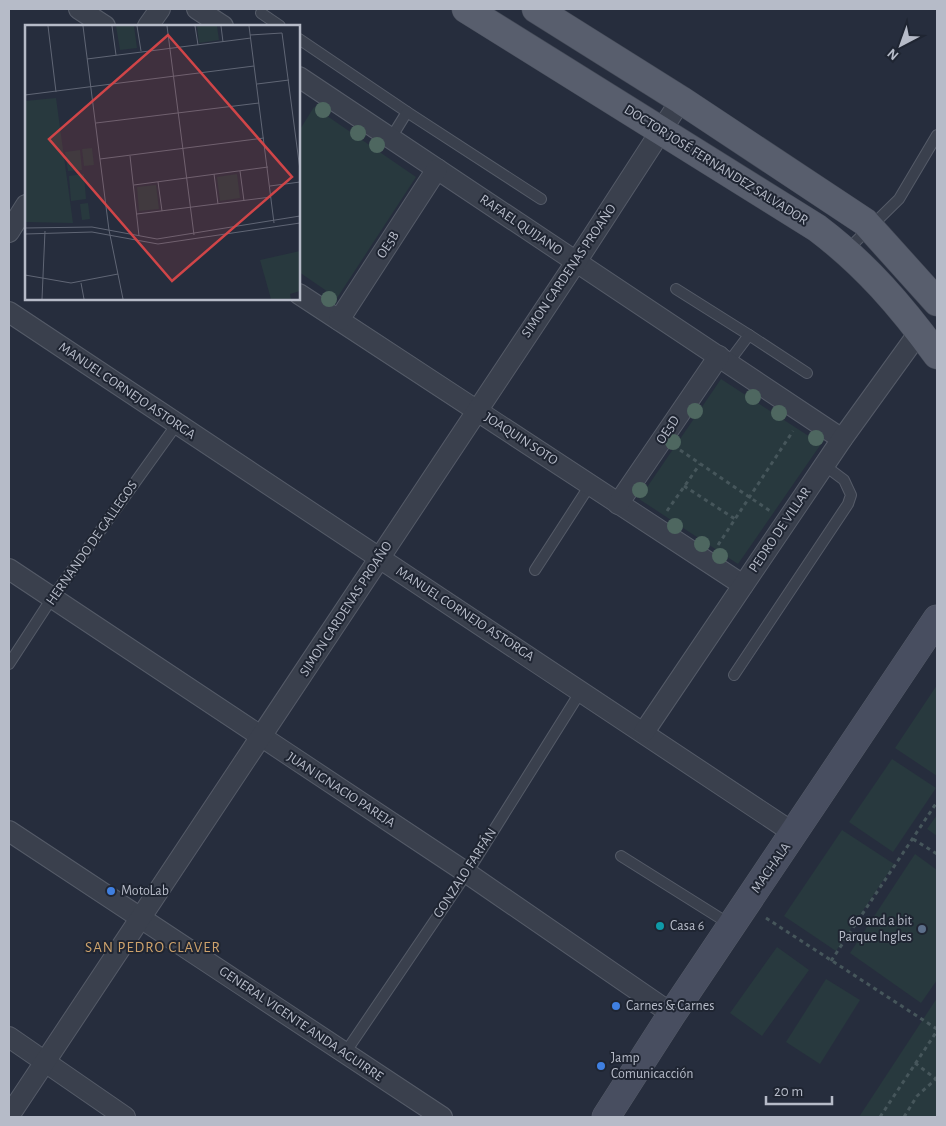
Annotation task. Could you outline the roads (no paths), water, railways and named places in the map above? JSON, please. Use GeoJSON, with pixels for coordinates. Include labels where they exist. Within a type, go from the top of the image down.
{"type":"FeatureCollection","features":[{"type":"Feature","properties":{"kind":"main road","name":"DOCTOR JOSÉ FERNANDEZ SALVADOR"},"geometry":{"type":"LineString","coordinates":[[466,9],[817,228],[846,250],[875,277],[920,331],[937,355]]}},
{"type":"Feature","properties":{"kind":"main road"},"geometry":{"type":"LineString","coordinates":[[536,9],[833,199],[871,228],[937,302]]}},
{"type":"Feature","properties":{"kind":"main road","name":"MACHALA"},"geometry":{"type":"LineString","coordinates":[[606,1117],[672,1014],[795,834],[937,619]]}},
{"type":"Feature","properties":{"kind":"street"},"geometry":{"type":"LineString","coordinates":[[79,9],[103,25]]}},
{"type":"Feature","properties":{"kind":"street"},"geometry":{"type":"LineString","coordinates":[[149,25],[160,9]]}},
{"type":"Feature","properties":{"kind":"street"},"geometry":{"type":"LineString","coordinates":[[197,9],[221,25]]}},
{"type":"Feature","properties":{"kind":"street","name":"RAFAEL QUIJANO"},"geometry":{"type":"LineString","coordinates":[[302,85],[391,138],[842,439]]}},
{"type":"Feature","properties":{"kind":"street","name":"SIMON CARDENAS PROAÑO"},"geometry":{"type":"LineString","coordinates":[[9,1116],[576,262],[681,100]]}},
{"type":"Feature","properties":{"kind":"street","name":"OE5B"},"geometry":{"type":"LineString","coordinates":[[339,320],[437,169]]}},
{"type":"Feature","properties":{"kind":"street"},"geometry":{"type":"LineString","coordinates":[[9,232],[25,208]]}},
{"type":"Feature","properties":{"kind":"street","name":"JOAQUIN SOTO"},"geometry":{"type":"LineString","coordinates":[[300,295],[742,585]]}},
{"type":"Feature","properties":{"kind":"street","name":"MANUEL CORNEJO ASTORGA"},"geometry":{"type":"LineString","coordinates":[[9,312],[581,690],[795,834]]}},
{"type":"Feature","properties":{"kind":"street","name":"PEDRO DE VILLAR"},"geometry":{"type":"LineString","coordinates":[[644,732],[824,465],[920,331]]}},
{"type":"Feature","properties":{"kind":"street","name":"OE5D"},"geometry":{"type":"LineString","coordinates":[[618,504],[723,360]]}},
{"type":"Feature","properties":{"kind":"street","name":"JUAN IGNACIO PAREJA"},"geometry":{"type":"LineString","coordinates":[[9,569],[467,873],[672,1014]]}},
{"type":"Feature","properties":{"kind":"street","name":"GENERAL VICENTE ANDA AGUIRRE"},"geometry":{"type":"LineString","coordinates":[[9,831],[442,1117]]}},
{"type":"Feature","properties":{"kind":"street"},"geometry":{"type":"LineString","coordinates":[[9,1037],[125,1117]]}},
{"type":"Feature","properties":{"kind":"lane"},"geometry":{"type":"LineString","coordinates":[[261,13],[279,25]]}},
{"type":"Feature","properties":{"kind":"lane"},"geometry":{"type":"LineString","coordinates":[[300,40],[541,199]]}},
{"type":"Feature","properties":{"kind":"lane"},"geometry":{"type":"LineString","coordinates":[[391,138],[407,112]]}},
{"type":"Feature","properties":{"kind":"lane"},"geometry":{"type":"LineString","coordinates":[[846,250],[899,199],[937,135]]}},
{"type":"Feature","properties":{"kind":"lane"},"geometry":{"type":"LineString","coordinates":[[676,289],[807,373]]}},
{"type":"Feature","properties":{"kind":"lane"},"geometry":{"type":"LineString","coordinates":[[723,360],[748,335]]}},
{"type":"Feature","properties":{"kind":"lane","name":"HERNANDO DE GALLEGOS"},"geometry":{"type":"LineString","coordinates":[[9,664],[52,598],[177,424]]}},
{"type":"Feature","properties":{"kind":"lane"},"geometry":{"type":"LineString","coordinates":[[734,676],[848,504],[851,495],[844,480],[824,465]]}},
{"type":"Feature","properties":{"kind":"lane"},"geometry":{"type":"LineString","coordinates":[[535,570],[590,486]]}},
{"type":"Feature","properties":{"kind":"lane","name":"GONZALO FARFÁN"},"geometry":{"type":"LineString","coordinates":[[346,1053],[467,873],[581,690]]}},
{"type":"Feature","properties":{"kind":"lane"},"geometry":{"type":"LineString","coordinates":[[622,856],[739,915]]}},
{"type":"Feature","properties":{"kind":"place","name":"MotoLab"},"geometry":{"type":"Point","coordinates":[111,891]}},
{"type":"Feature","properties":{"kind":"place","name":"Casa 6"},"geometry":{"type":"Point","coordinates":[660,926]}},
{"type":"Feature","properties":{"kind":"place","name":"60 and a bit Parque Ingles"},"geometry":{"type":"Point","coordinates":[922,929]}},
{"type":"Feature","properties":{"kind":"place","name":"Carnes & Carnes"},"geometry":{"type":"Point","coordinates":[616,1006]}},
{"type":"Feature","properties":{"kind":"place","name":"Jamp Comunicacción"},"geometry":{"type":"Point","coordinates":[601,1066]}},
{"type":"Feature","properties":{"kind":"district","name":"SAN PEDRO CLAVER"},"geometry":{"type":"Point","coordinates":[153,947]}}]}
